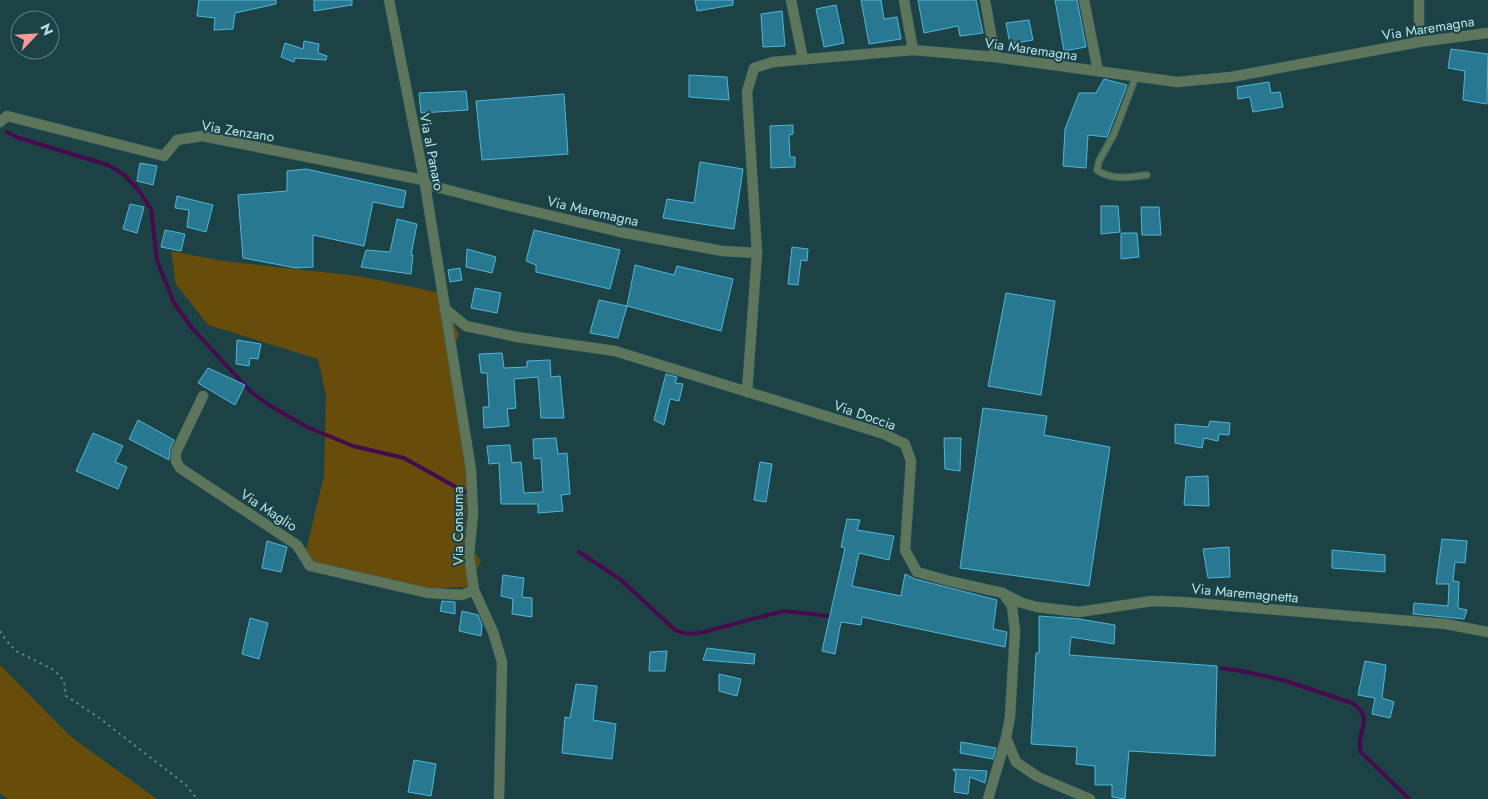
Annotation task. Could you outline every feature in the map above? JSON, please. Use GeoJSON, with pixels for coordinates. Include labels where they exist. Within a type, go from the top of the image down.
{"type":"FeatureCollection","features":[{"type":"Feature","properties":{"kind":"street","name":"Via al Panaro"},"geometry":{"type":"LineString","coordinates":[[389,0],[424,182],[445,309]]}},
{"type":"Feature","properties":{"kind":"street"},"geometry":{"type":"LineString","coordinates":[[791,0],[803,59]]}},
{"type":"Feature","properties":{"kind":"street"},"geometry":{"type":"LineString","coordinates":[[904,0],[914,50]]}},
{"type":"Feature","properties":{"kind":"street"},"geometry":{"type":"LineString","coordinates":[[985,0],[995,57]]}},
{"type":"Feature","properties":{"kind":"street"},"geometry":{"type":"LineString","coordinates":[[1084,0],[1098,71]]}},
{"type":"Feature","properties":{"kind":"street"},"geometry":{"type":"LineString","coordinates":[[1419,0],[1419,42]]}},
{"type":"Feature","properties":{"kind":"street","name":"Via Maremagna"},"geometry":{"type":"LineString","coordinates":[[746,392],[757,253],[747,92],[754,68],[773,62],[914,50],[995,57],[1177,82],[1232,77],[1419,42],[1488,33]]}},
{"type":"Feature","properties":{"kind":"street","name":"Via Zenzano"},"geometry":{"type":"LineString","coordinates":[[4,119],[164,156],[178,140],[202,136],[424,182]]}},
{"type":"Feature","properties":{"kind":"street","name":"Via Maremagna"},"geometry":{"type":"LineString","coordinates":[[424,182],[620,232],[722,251],[757,253]]}},
{"type":"Feature","properties":{"kind":"street","name":"Via Doccia"},"geometry":{"type":"LineString","coordinates":[[445,309],[466,326],[517,337],[615,351],[884,434],[905,444],[912,461],[905,550],[917,572],[1003,593]]}},
{"type":"Feature","properties":{"kind":"street","name":"Via Consuma"},"geometry":{"type":"LineString","coordinates":[[445,309],[471,470],[473,513],[469,556],[474,590],[493,632],[502,662],[499,799]]}},
{"type":"Feature","properties":{"kind":"street","name":"Via Maglio"},"geometry":{"type":"LineString","coordinates":[[203,396],[176,452],[176,461],[180,468],[297,545],[310,566],[428,593],[462,595],[474,590]]}},
{"type":"Feature","properties":{"kind":"street"},"geometry":{"type":"LineString","coordinates":[[988,799],[1006,738],[1010,717],[1015,631],[1012,606],[1003,593]]}},
{"type":"Feature","properties":{"kind":"street","name":"Via Maremagnetta"},"geometry":{"type":"LineString","coordinates":[[1003,593],[1022,603],[1037,607],[1079,612],[1152,601],[1183,602],[1446,624],[1488,632]]}},
{"type":"Feature","properties":{"kind":"street"},"geometry":{"type":"LineString","coordinates":[[1006,738],[1016,762],[1038,777],[1090,799]]}},
{"type":"Feature","properties":{"kind":"lane"},"geometry":{"type":"LineString","coordinates":[[1136,76],[1114,134],[1099,161],[1097,170],[1105,176],[1147,175]]}},
{"type":"Feature","properties":{"kind":"path"},"geometry":{"type":"LineString","coordinates":[[0,631],[16,651],[54,670],[64,681],[66,696],[105,723],[179,780],[197,799]]}},
{"type":"Feature","properties":{"kind":"shaded area"},"geometry":{"type":"Polygon","coordinates":[[[171,251],[223,261],[359,276],[441,293],[459,335],[452,350],[467,476],[465,539],[481,561],[467,587],[392,590],[304,559],[324,476],[326,395],[318,359],[208,325],[176,284],[171,251]]]}},
{"type":"Feature","properties":{"kind":"shaded area"},"geometry":{"type":"Polygon","coordinates":[[[0,665],[70,736],[157,799],[9,799],[0,794],[0,665]]]}},
{"type":"Feature","properties":{"kind":"building"},"geometry":{"type":"Polygon","coordinates":[[[199,0],[276,0],[276,4],[235,13],[233,29],[214,30],[215,18],[197,16],[199,0]]]}},
{"type":"Feature","properties":{"kind":"building"},"geometry":{"type":"Polygon","coordinates":[[[314,0],[352,0],[352,5],[314,11],[314,0]]]}},
{"type":"Feature","properties":{"kind":"building"},"geometry":{"type":"Polygon","coordinates":[[[695,0],[733,0],[733,5],[697,11],[695,0]]]}},
{"type":"Feature","properties":{"kind":"building"},"geometry":{"type":"Polygon","coordinates":[[[861,0],[881,0],[884,19],[897,17],[901,39],[869,44],[861,0]]]}},
{"type":"Feature","properties":{"kind":"building"},"geometry":{"type":"Polygon","coordinates":[[[918,0],[976,0],[983,33],[960,36],[958,26],[924,33],[918,0]]]}},
{"type":"Feature","properties":{"kind":"building"},"geometry":{"type":"Polygon","coordinates":[[[1055,0],[1077,0],[1086,47],[1064,51],[1055,0]]]}},
{"type":"Feature","properties":{"kind":"building"},"geometry":{"type":"Polygon","coordinates":[[[836,5],[844,43],[824,47],[816,9],[836,5]]]}},
{"type":"Feature","properties":{"kind":"building"},"geometry":{"type":"Polygon","coordinates":[[[782,11],[785,46],[763,47],[761,14],[782,11]]]}},
{"type":"Feature","properties":{"kind":"building"},"geometry":{"type":"Polygon","coordinates":[[[1029,20],[1033,40],[1010,44],[1006,23],[1029,20]]]}},
{"type":"Feature","properties":{"kind":"building"},"geometry":{"type":"Polygon","coordinates":[[[304,41],[319,44],[318,53],[327,56],[326,60],[295,58],[294,62],[281,57],[285,43],[303,49],[304,41]]]}},
{"type":"Feature","properties":{"kind":"building"},"geometry":{"type":"Polygon","coordinates":[[[1451,49],[1488,54],[1487,104],[1463,100],[1465,71],[1448,68],[1451,49]]]}},
{"type":"Feature","properties":{"kind":"building"},"geometry":{"type":"Polygon","coordinates":[[[689,75],[727,77],[729,100],[689,97],[689,75]]]}},
{"type":"Feature","properties":{"kind":"building"},"geometry":{"type":"Polygon","coordinates":[[[1104,79],[1127,85],[1107,137],[1088,135],[1086,168],[1063,166],[1065,129],[1079,93],[1096,93],[1104,79]]]}},
{"type":"Feature","properties":{"kind":"building"},"geometry":{"type":"Polygon","coordinates":[[[1269,82],[1271,93],[1280,92],[1283,107],[1253,112],[1250,97],[1238,99],[1237,87],[1269,82]]]}},
{"type":"Feature","properties":{"kind":"building"},"geometry":{"type":"Polygon","coordinates":[[[466,91],[468,110],[421,113],[419,93],[466,91]]]}},
{"type":"Feature","properties":{"kind":"building"},"geometry":{"type":"Polygon","coordinates":[[[564,94],[568,154],[482,160],[476,101],[564,94]]]}},
{"type":"Feature","properties":{"kind":"building"},"geometry":{"type":"Polygon","coordinates":[[[793,125],[793,134],[789,135],[790,157],[795,157],[795,167],[771,168],[770,126],[793,125]]]}},
{"type":"Feature","properties":{"kind":"building"},"geometry":{"type":"Polygon","coordinates":[[[700,162],[743,169],[734,229],[663,218],[667,199],[694,203],[700,162]]]}},
{"type":"Feature","properties":{"kind":"building"},"geometry":{"type":"Polygon","coordinates":[[[140,163],[157,166],[153,185],[137,181],[140,163]]]}},
{"type":"Feature","properties":{"kind":"building"},"geometry":{"type":"Polygon","coordinates":[[[306,169],[406,191],[403,208],[373,202],[364,246],[313,235],[313,267],[296,268],[243,258],[238,195],[287,191],[287,171],[306,169]]]}},
{"type":"Feature","properties":{"kind":"building"},"geometry":{"type":"Polygon","coordinates":[[[177,196],[213,205],[206,232],[187,227],[189,210],[175,208],[177,196]]]}},
{"type":"Feature","properties":{"kind":"building"},"geometry":{"type":"Polygon","coordinates":[[[130,204],[144,207],[137,233],[123,229],[130,204]]]}},
{"type":"Feature","properties":{"kind":"building"},"geometry":{"type":"Polygon","coordinates":[[[1101,206],[1118,206],[1120,232],[1101,234],[1101,206]]]}},
{"type":"Feature","properties":{"kind":"building"},"geometry":{"type":"Polygon","coordinates":[[[1141,207],[1159,207],[1161,235],[1142,235],[1141,207]]]}},
{"type":"Feature","properties":{"kind":"building"},"geometry":{"type":"Polygon","coordinates":[[[397,219],[417,224],[411,255],[413,255],[411,274],[361,267],[366,250],[390,252],[397,219]]]}},
{"type":"Feature","properties":{"kind":"building"},"geometry":{"type":"Polygon","coordinates":[[[165,230],[185,234],[181,251],[161,247],[165,230]]]}},
{"type":"Feature","properties":{"kind":"building"},"geometry":{"type":"Polygon","coordinates":[[[534,230],[620,250],[610,289],[536,272],[536,265],[526,261],[534,230]]]}},
{"type":"Feature","properties":{"kind":"building"},"geometry":{"type":"Polygon","coordinates":[[[1121,233],[1137,233],[1139,257],[1121,259],[1121,233]]]}},
{"type":"Feature","properties":{"kind":"building"},"geometry":{"type":"Polygon","coordinates":[[[792,247],[808,249],[807,261],[801,260],[798,285],[788,284],[792,247]]]}},
{"type":"Feature","properties":{"kind":"building"},"geometry":{"type":"Polygon","coordinates":[[[467,249],[496,257],[492,273],[466,267],[467,249]]]}},
{"type":"Feature","properties":{"kind":"building"},"geometry":{"type":"Polygon","coordinates":[[[635,265],[674,275],[677,266],[733,279],[721,331],[627,306],[635,265]]]}},
{"type":"Feature","properties":{"kind":"building"},"geometry":{"type":"Polygon","coordinates":[[[460,268],[462,280],[450,282],[448,270],[460,268]]]}},
{"type":"Feature","properties":{"kind":"building"},"geometry":{"type":"Polygon","coordinates":[[[475,288],[501,293],[497,313],[471,308],[475,288]]]}},
{"type":"Feature","properties":{"kind":"building"},"geometry":{"type":"Polygon","coordinates":[[[1006,293],[1055,301],[1041,395],[988,386],[1006,293]]]}},
{"type":"Feature","properties":{"kind":"building"},"geometry":{"type":"Polygon","coordinates":[[[599,300],[627,306],[618,338],[590,333],[599,300]]]}},
{"type":"Feature","properties":{"kind":"building"},"geometry":{"type":"Polygon","coordinates":[[[237,340],[261,344],[258,359],[250,358],[249,366],[236,364],[237,340]]]}},
{"type":"Feature","properties":{"kind":"building"},"geometry":{"type":"Polygon","coordinates":[[[502,353],[504,368],[527,367],[527,361],[550,360],[551,377],[560,376],[564,418],[541,418],[538,377],[514,379],[516,408],[507,409],[509,426],[484,428],[483,407],[489,407],[487,373],[481,373],[479,354],[502,353]]]}},
{"type":"Feature","properties":{"kind":"building"},"geometry":{"type":"Polygon","coordinates":[[[208,368],[245,385],[235,405],[198,383],[208,368]]]}},
{"type":"Feature","properties":{"kind":"building"},"geometry":{"type":"Polygon","coordinates":[[[666,374],[677,377],[675,383],[683,384],[679,401],[670,399],[664,425],[654,420],[666,374]]]}},
{"type":"Feature","properties":{"kind":"building"},"geometry":{"type":"Polygon","coordinates":[[[983,408],[1047,416],[1044,435],[1110,447],[1089,586],[960,568],[983,408]]]}},
{"type":"Feature","properties":{"kind":"building"},"geometry":{"type":"Polygon","coordinates":[[[138,420],[174,440],[170,449],[169,460],[129,439],[138,420]]]}},
{"type":"Feature","properties":{"kind":"building"},"geometry":{"type":"Polygon","coordinates":[[[1210,421],[1230,423],[1229,435],[1219,434],[1218,441],[1204,438],[1202,448],[1175,443],[1175,424],[1208,427],[1210,421]]]}},
{"type":"Feature","properties":{"kind":"building"},"geometry":{"type":"Polygon","coordinates":[[[93,433],[123,446],[115,462],[127,467],[118,489],[76,471],[93,433]]]}},
{"type":"Feature","properties":{"kind":"building"},"geometry":{"type":"Polygon","coordinates":[[[556,438],[558,454],[567,453],[570,494],[561,495],[563,511],[538,513],[538,504],[501,504],[499,463],[489,464],[487,446],[510,445],[512,463],[521,462],[524,493],[543,492],[541,458],[534,459],[533,439],[556,438]]]}},
{"type":"Feature","properties":{"kind":"building"},"geometry":{"type":"Polygon","coordinates":[[[944,438],[961,438],[960,471],[945,469],[944,438]]]}},
{"type":"Feature","properties":{"kind":"building"},"geometry":{"type":"Polygon","coordinates":[[[760,462],[772,464],[766,502],[754,500],[760,462]]]}},
{"type":"Feature","properties":{"kind":"building"},"geometry":{"type":"Polygon","coordinates":[[[1208,476],[1209,506],[1184,505],[1186,477],[1208,476]]]}},
{"type":"Feature","properties":{"kind":"building"},"geometry":{"type":"Polygon","coordinates":[[[847,519],[860,520],[857,530],[894,536],[889,560],[859,553],[852,586],[901,596],[905,574],[915,579],[997,600],[993,629],[1007,632],[1005,647],[862,617],[861,625],[841,622],[835,654],[822,651],[845,548],[841,547],[847,519]]]}},
{"type":"Feature","properties":{"kind":"building"},"geometry":{"type":"Polygon","coordinates":[[[1442,539],[1467,541],[1465,563],[1455,562],[1453,581],[1459,582],[1458,608],[1467,610],[1464,619],[1413,614],[1414,603],[1448,606],[1449,584],[1436,584],[1442,539]]]}},
{"type":"Feature","properties":{"kind":"building"},"geometry":{"type":"Polygon","coordinates":[[[267,541],[287,547],[281,572],[262,568],[267,541]]]}},
{"type":"Feature","properties":{"kind":"building"},"geometry":{"type":"Polygon","coordinates":[[[1229,547],[1230,577],[1208,578],[1203,549],[1229,547]]]}},
{"type":"Feature","properties":{"kind":"building"},"geometry":{"type":"Polygon","coordinates":[[[1332,550],[1385,555],[1385,572],[1332,568],[1332,550]]]}},
{"type":"Feature","properties":{"kind":"building"},"geometry":{"type":"Polygon","coordinates":[[[503,575],[524,578],[522,597],[532,598],[532,617],[512,614],[513,599],[501,596],[503,575]]]}},
{"type":"Feature","properties":{"kind":"building"},"geometry":{"type":"Polygon","coordinates":[[[442,601],[455,602],[455,614],[440,611],[442,601]]]}},
{"type":"Feature","properties":{"kind":"building"},"geometry":{"type":"Polygon","coordinates":[[[462,611],[478,615],[482,625],[481,636],[459,631],[462,611]]]}},
{"type":"Feature","properties":{"kind":"building"},"geometry":{"type":"Polygon","coordinates":[[[1039,616],[1079,619],[1115,625],[1114,644],[1071,637],[1069,655],[1217,666],[1215,756],[1129,751],[1125,799],[1112,797],[1112,785],[1095,785],[1095,766],[1076,764],[1077,747],[1031,744],[1036,653],[1039,653],[1039,616]]]}},
{"type":"Feature","properties":{"kind":"building"},"geometry":{"type":"Polygon","coordinates":[[[250,618],[268,623],[259,659],[242,654],[250,618]]]}},
{"type":"Feature","properties":{"kind":"building"},"geometry":{"type":"Polygon","coordinates":[[[707,648],[755,654],[754,664],[703,660],[707,648]]]}},
{"type":"Feature","properties":{"kind":"building"},"geometry":{"type":"Polygon","coordinates":[[[667,651],[665,671],[649,671],[650,652],[667,651]]]}},
{"type":"Feature","properties":{"kind":"building"},"geometry":{"type":"Polygon","coordinates":[[[1365,661],[1386,665],[1382,698],[1394,702],[1390,718],[1372,714],[1375,698],[1358,695],[1365,661]]]}},
{"type":"Feature","properties":{"kind":"building"},"geometry":{"type":"Polygon","coordinates":[[[719,674],[741,679],[737,696],[719,691],[719,674]]]}},
{"type":"Feature","properties":{"kind":"building"},"geometry":{"type":"Polygon","coordinates":[[[576,684],[597,686],[593,720],[616,724],[612,759],[562,753],[565,717],[570,718],[576,684]]]}},
{"type":"Feature","properties":{"kind":"building"},"geometry":{"type":"Polygon","coordinates":[[[961,742],[996,748],[993,759],[960,753],[961,742]]]}},
{"type":"Feature","properties":{"kind":"building"},"geometry":{"type":"Polygon","coordinates":[[[414,760],[436,764],[431,796],[408,792],[414,760]]]}},
{"type":"Feature","properties":{"kind":"building"},"geometry":{"type":"Polygon","coordinates":[[[953,769],[987,771],[985,783],[970,777],[968,794],[954,792],[956,772],[953,769]]]}},
{"type":"Feature","properties":{"kind":"waterway"},"geometry":{"type":"LineString","coordinates":[[7,132],[19,138],[108,165],[123,174],[137,188],[151,209],[157,260],[174,303],[192,328],[250,391],[269,405],[307,427],[353,446],[404,458],[465,492]]}},
{"type":"Feature","properties":{"kind":"waterway"},"geometry":{"type":"LineString","coordinates":[[579,552],[620,579],[675,630],[682,633],[704,632],[783,611],[830,616]]}},
{"type":"Feature","properties":{"kind":"waterway"},"geometry":{"type":"LineString","coordinates":[[1221,668],[1286,681],[1352,703],[1363,715],[1364,721],[1360,739],[1361,752],[1409,799]]}}]}
